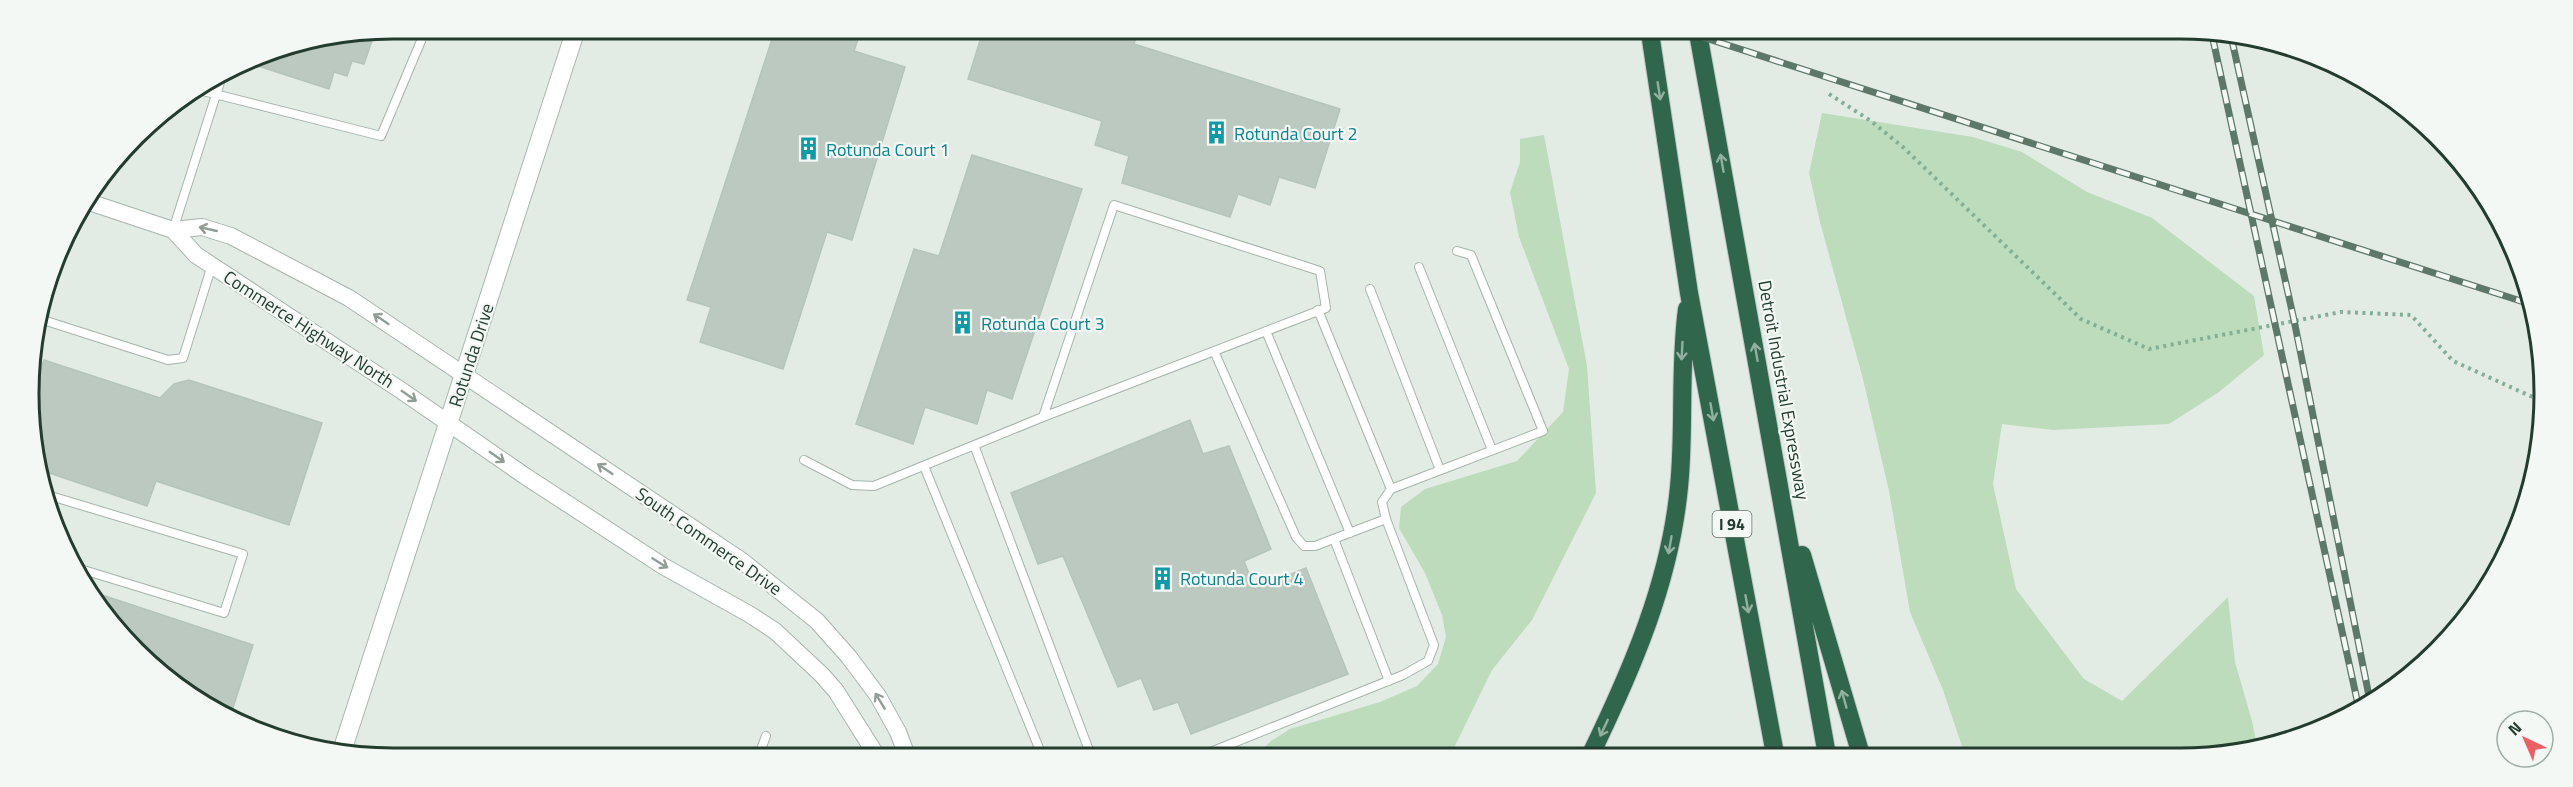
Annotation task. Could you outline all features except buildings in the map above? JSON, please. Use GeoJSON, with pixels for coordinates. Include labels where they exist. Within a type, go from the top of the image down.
{"type":"FeatureCollection","features":[{"type":"Feature","properties":{"kind":"highway","name":"I 94"},"geometry":{"type":"LineString","coordinates":[[1651,39],[1689,293],[1774,748]]}},
{"type":"Feature","properties":{"kind":"highway","name":"Detroit Industrial Expressway"},"geometry":{"type":"LineString","coordinates":[[1699,39],[1826,748]]}},
{"type":"Feature","properties":{"kind":"highway"},"geometry":{"type":"LineString","coordinates":[[1594,748],[1625,684],[1649,621],[1669,551],[1679,488],[1683,436],[1682,348],[1689,293]]}},
{"type":"Feature","properties":{"kind":"highway"},"geometry":{"type":"LineString","coordinates":[[1778,471],[1859,748]]}},
{"type":"Feature","properties":{"kind":"main road","name":"Rotunda Drive"},"geometry":{"type":"LineString","coordinates":[[344,745],[573,39]]}},
{"type":"Feature","properties":{"kind":"main road","name":"Rotunda Drive"},"geometry":{"type":"LineString","coordinates":[[353,746],[366,680]]}},
{"type":"Feature","properties":{"kind":"main road"},"geometry":{"type":"LineString","coordinates":[[337,743],[366,680]]}},
{"type":"Feature","properties":{"kind":"street","name":"Commerce Highway North"},"geometry":{"type":"LineString","coordinates":[[94,204],[173,230],[202,227],[231,236],[349,298],[464,375]]}},
{"type":"Feature","properties":{"kind":"street","name":"Commerce Highway North"},"geometry":{"type":"LineString","coordinates":[[173,230],[196,255],[449,423]]}},
{"type":"Feature","properties":{"kind":"street","name":"South Commerce Drive"},"geometry":{"type":"LineString","coordinates":[[464,375],[742,561],[817,621],[849,657],[878,696],[904,748]]}},
{"type":"Feature","properties":{"kind":"street","name":"South Commerce Drive"},"geometry":{"type":"LineString","coordinates":[[449,423],[525,476],[654,560],[775,631],[836,691],[872,748]]}},
{"type":"Feature","properties":{"kind":"lane"},"geometry":{"type":"LineString","coordinates":[[207,92],[381,136],[422,39]]}},
{"type":"Feature","properties":{"kind":"lane"},"geometry":{"type":"LineString","coordinates":[[173,230],[219,84]]}},
{"type":"Feature","properties":{"kind":"lane"},"geometry":{"type":"LineString","coordinates":[[804,460],[852,485],[874,486],[1043,417],[1326,308],[1320,271],[1114,206],[1043,417]]}},
{"type":"Feature","properties":{"kind":"lane"},"geometry":{"type":"LineString","coordinates":[[1223,748],[1389,681],[1417,669],[1428,661],[1434,645],[1386,519],[1382,502],[1391,489],[1543,431],[1471,255],[1457,250]]}},
{"type":"Feature","properties":{"kind":"lane"},"geometry":{"type":"LineString","coordinates":[[47,321],[168,360],[183,358],[212,266]]}},
{"type":"Feature","properties":{"kind":"lane"},"geometry":{"type":"LineString","coordinates":[[1419,267],[1492,450]]}},
{"type":"Feature","properties":{"kind":"lane"},"geometry":{"type":"LineString","coordinates":[[1370,289],[1440,470]]}},
{"type":"Feature","properties":{"kind":"lane"},"geometry":{"type":"LineString","coordinates":[[1318,310],[1391,489]]}},
{"type":"Feature","properties":{"kind":"lane"},"geometry":{"type":"LineString","coordinates":[[1266,331],[1350,532]]}},
{"type":"Feature","properties":{"kind":"lane"},"geometry":{"type":"LineString","coordinates":[[1214,351],[1296,537],[1304,546],[1315,546],[1386,519]]}},
{"type":"Feature","properties":{"kind":"lane"},"geometry":{"type":"LineString","coordinates":[[974,445],[1088,748]]}},
{"type":"Feature","properties":{"kind":"lane"},"geometry":{"type":"LineString","coordinates":[[924,466],[1039,748]]}},
{"type":"Feature","properties":{"kind":"lane"},"geometry":{"type":"LineString","coordinates":[[55,497],[243,554],[224,613],[86,571]]}},
{"type":"Feature","properties":{"kind":"lane"},"geometry":{"type":"LineString","coordinates":[[1334,539],[1389,681]]}},
{"type":"Feature","properties":{"kind":"lane"},"geometry":{"type":"LineString","coordinates":[[762,748],[766,736]]}},
{"type":"Feature","properties":{"kind":"path"},"geometry":{"type":"LineString","coordinates":[[1829,94],[1871,121],[1904,148],[2080,319],[2149,350],[2342,312],[2411,315],[2453,361],[2534,397]]}},
{"type":"Feature","properties":{"kind":"green space"},"geometry":{"type":"Polygon","coordinates":[[[1822,113],[1973,137],[2022,152],[2087,192],[2152,218],[2254,296],[2264,355],[2219,392],[2169,424],[2053,430],[2002,424],[1993,484],[2016,589],[2084,679],[2122,701],[2228,597],[2235,662],[2256,739],[2226,745],[2180,748],[1963,748],[1943,690],[1910,612],[1889,491],[1863,379],[1809,173],[1822,113]]]}},
{"type":"Feature","properties":{"kind":"green space"},"geometry":{"type":"Polygon","coordinates":[[[1544,135],[1587,366],[1596,493],[1532,620],[1492,670],[1454,748],[1264,748],[1290,729],[1380,702],[1417,686],[1438,664],[1446,637],[1442,615],[1425,573],[1399,528],[1401,507],[1425,489],[1517,461],[1563,412],[1569,369],[1519,237],[1510,192],[1520,162],[1520,139],[1544,135]]]}},
{"type":"Feature","properties":{"kind":"railway"},"geometry":{"type":"LineString","coordinates":[[1709,39],[2522,301]]}},
{"type":"Feature","properties":{"kind":"railway"},"geometry":{"type":"LineString","coordinates":[[2213,41],[2357,701]]}},
{"type":"Feature","properties":{"kind":"railway"},"geometry":{"type":"LineString","coordinates":[[2233,43],[2294,320],[2368,693]]}},
{"type":"Feature","properties":{"kind":"place","name":"Rotunda Court 2"},"geometry":{"type":"Point","coordinates":[1216,133]}},
{"type":"Feature","properties":{"kind":"place","name":"Rotunda Court 1"},"geometry":{"type":"Point","coordinates":[808,149]}},
{"type":"Feature","properties":{"kind":"place","name":"Rotunda Court 3"},"geometry":{"type":"Point","coordinates":[963,323]}},
{"type":"Feature","properties":{"kind":"place","name":"Rotunda Court 4"},"geometry":{"type":"Point","coordinates":[1162,578]}}]}
